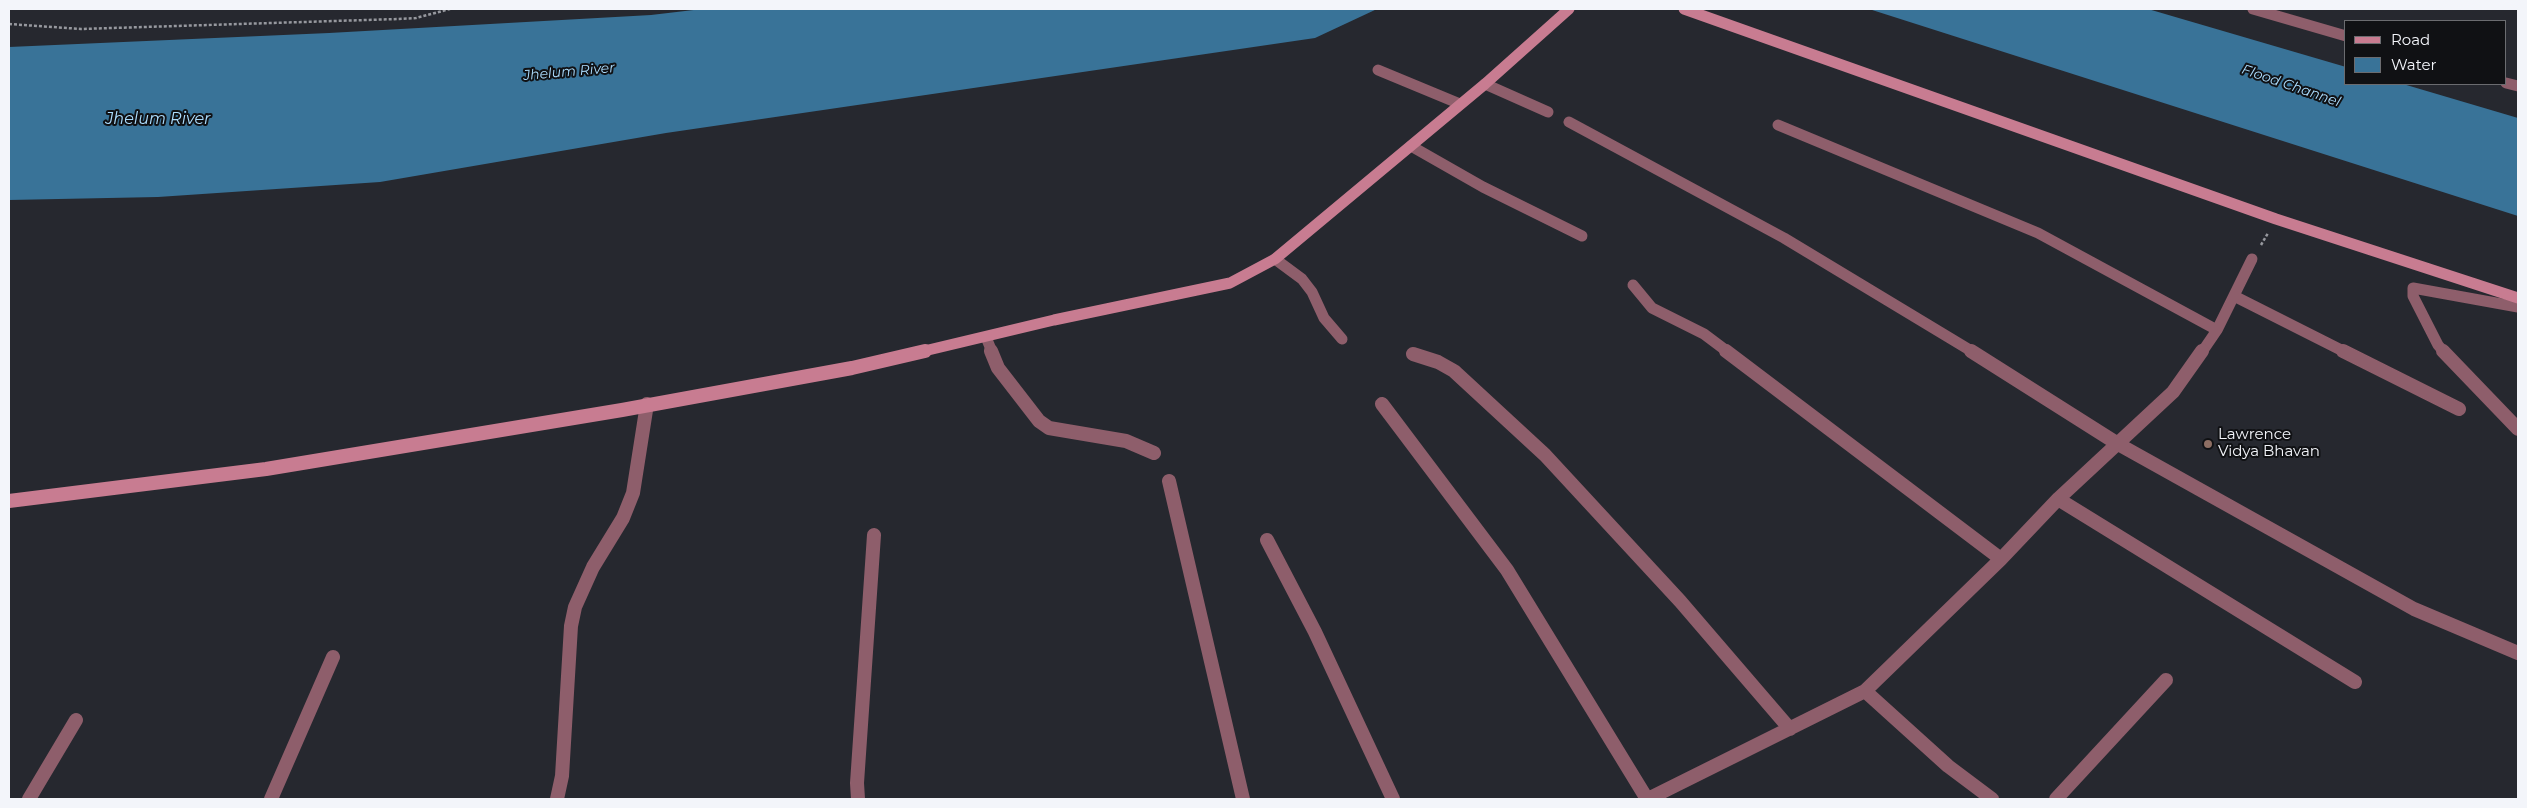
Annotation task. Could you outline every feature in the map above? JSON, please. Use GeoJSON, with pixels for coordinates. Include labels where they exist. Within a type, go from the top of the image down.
{"type":"FeatureCollection","features":[{"type":"Feature","properties":{"kind":"main road"},"geometry":{"type":"LineString","coordinates":[[9,501],[266,469],[622,410],[852,368],[1054,320],[1154,301],[1230,283],[1275,259],[1485,84],[1569,9]]}},
{"type":"Feature","properties":{"kind":"main road"},"geometry":{"type":"LineString","coordinates":[[1684,9],[2276,219],[2518,298]]}},
{"type":"Feature","properties":{"kind":"street"},"geometry":{"type":"LineString","coordinates":[[2253,9],[2344,35]]}},
{"type":"Feature","properties":{"kind":"street"},"geometry":{"type":"LineString","coordinates":[[1378,70],[1460,104]]}},
{"type":"Feature","properties":{"kind":"street"},"geometry":{"type":"LineString","coordinates":[[1485,84],[1548,112]]}},
{"type":"Feature","properties":{"kind":"street"},"geometry":{"type":"LineString","coordinates":[[1569,122],[1784,238],[2033,388],[2118,444],[2414,609],[2518,653]]}},
{"type":"Feature","properties":{"kind":"street"},"geometry":{"type":"LineString","coordinates":[[1778,125],[2038,233],[2217,330]]}},
{"type":"Feature","properties":{"kind":"street"},"geometry":{"type":"LineString","coordinates":[[1411,146],[1483,187],[1582,236]]}},
{"type":"Feature","properties":{"kind":"street"},"geometry":{"type":"LineString","coordinates":[[1275,259],[1302,279],[1312,292],[1324,318],[1342,340]]}},
{"type":"Feature","properties":{"kind":"street"},"geometry":{"type":"LineString","coordinates":[[1382,404],[1507,570],[1647,799],[1865,691],[2001,559],[2058,499],[2173,392],[2217,330],[2252,259]]}},
{"type":"Feature","properties":{"kind":"street"},"geometry":{"type":"LineString","coordinates":[[1633,285],[1652,308],[1704,334],[2001,559]]}},
{"type":"Feature","properties":{"kind":"street"},"geometry":{"type":"LineString","coordinates":[[2518,307],[2413,288],[2413,296],[2438,344],[2491,403],[2518,429]]}},
{"type":"Feature","properties":{"kind":"street"},"geometry":{"type":"LineString","coordinates":[[2234,296],[2459,409]]}},
{"type":"Feature","properties":{"kind":"street"},"geometry":{"type":"LineString","coordinates":[[986,337],[998,368],[1038,421],[1049,428],[1064,432],[1126,441],[1154,453]]}},
{"type":"Feature","properties":{"kind":"street"},"geometry":{"type":"LineString","coordinates":[[1413,354],[1438,362],[1454,371],[1545,455],[1680,601],[1790,729]]}},
{"type":"Feature","properties":{"kind":"street"},"geometry":{"type":"LineString","coordinates":[[557,799],[562,776],[571,626],[575,607],[593,567],[623,518],[633,493],[642,447],[647,404]]}},
{"type":"Feature","properties":{"kind":"street"},"geometry":{"type":"LineString","coordinates":[[1169,481],[1243,799]]}},
{"type":"Feature","properties":{"kind":"street"},"geometry":{"type":"LineString","coordinates":[[2058,499],[2355,682]]}},
{"type":"Feature","properties":{"kind":"street"},"geometry":{"type":"LineString","coordinates":[[858,799],[857,783],[874,535]]}},
{"type":"Feature","properties":{"kind":"street"},"geometry":{"type":"LineString","coordinates":[[1268,540],[1315,632],[1393,799]]}},
{"type":"Feature","properties":{"kind":"street"},"geometry":{"type":"LineString","coordinates":[[271,799],[333,657]]}},
{"type":"Feature","properties":{"kind":"street"},"geometry":{"type":"LineString","coordinates":[[2056,799],[2166,680]]}},
{"type":"Feature","properties":{"kind":"street"},"geometry":{"type":"LineString","coordinates":[[1865,691],[1948,766],[1992,799]]}},
{"type":"Feature","properties":{"kind":"street"},"geometry":{"type":"LineString","coordinates":[[29,799],[76,720]]}},
{"type":"Feature","properties":{"kind":"path"},"geometry":{"type":"LineString","coordinates":[[9,24],[81,29],[398,19],[416,18],[450,9]]}},
{"type":"Feature","properties":{"kind":"path"},"geometry":{"type":"LineString","coordinates":[[2252,259],[2276,219]]}},
{"type":"Feature","properties":{"kind":"water","name":"Jhelum River"},"geometry":{"type":"Polygon","coordinates":[[[702,9],[1377,9],[1315,38],[666,133],[380,182],[158,197],[9,200],[9,47],[329,33],[651,15],[702,9]]]}},
{"type":"Feature","properties":{"kind":"water","name":"Flood Channel"},"geometry":{"type":"Polygon","coordinates":[[[1869,9],[2148,9],[2344,66],[2344,85],[2406,85],[2518,118],[2518,216],[1869,9]]]}},
{"type":"Feature","properties":{"kind":"place","name":"Lawrence Vidya Bhavan"},"geometry":{"type":"Point","coordinates":[2208,444]}}]}
